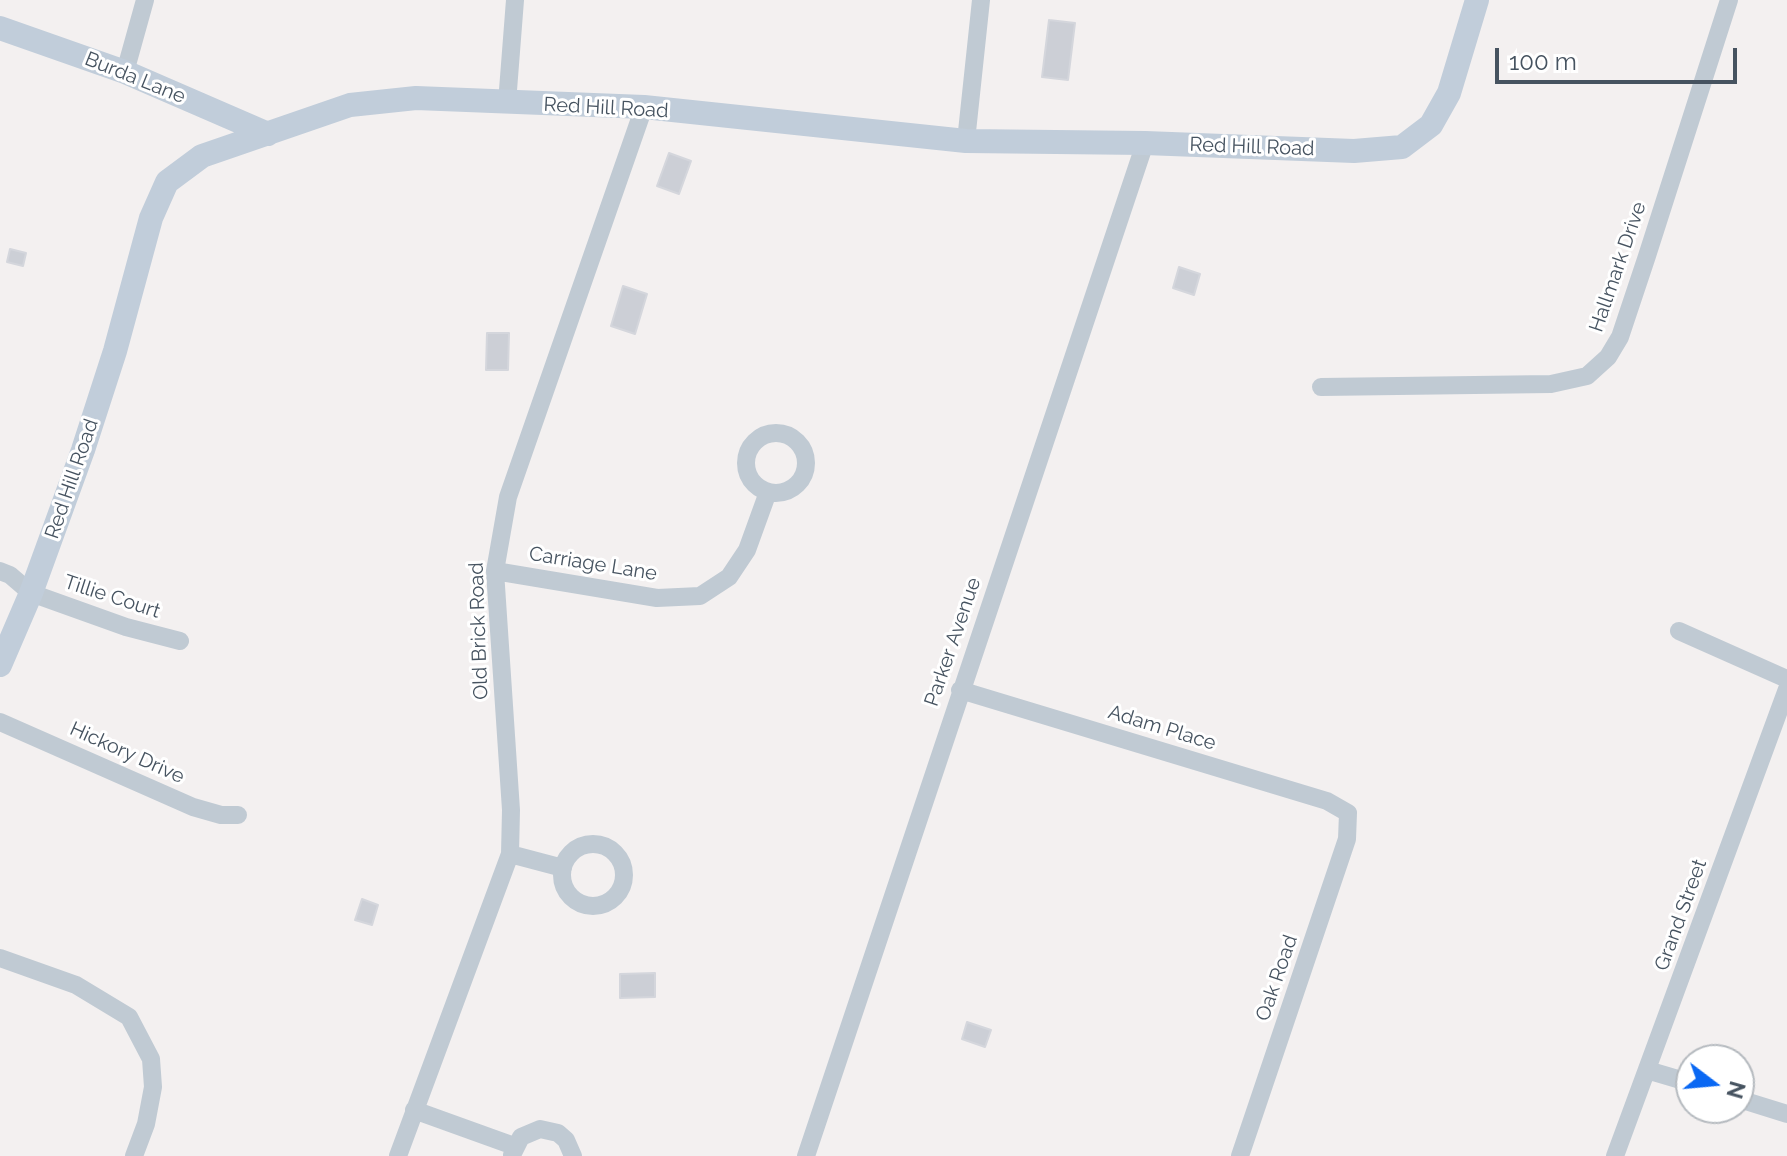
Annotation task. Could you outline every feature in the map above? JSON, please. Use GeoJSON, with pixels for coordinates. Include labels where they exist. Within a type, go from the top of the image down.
{"type":"FeatureCollection","features":[{"type":"Feature","properties":{"kind":"street"},"geometry":{"type":"LineString","coordinates":[[125,72],[145,0]]}},
{"type":"Feature","properties":{"kind":"street"},"geometry":{"type":"LineString","coordinates":[[507,103],[515,0]]}},
{"type":"Feature","properties":{"kind":"street"},"geometry":{"type":"LineString","coordinates":[[966,141],[981,0]]}},
{"type":"Feature","properties":{"kind":"street","name":"Red Hill Road"},"geometry":{"type":"LineString","coordinates":[[0,665],[31,593],[83,450],[115,351],[151,218],[167,182],[202,156],[350,105],[416,98],[644,107],[966,141],[1145,143],[1354,151],[1402,147],[1431,125],[1443,104],[1477,0]]}},
{"type":"Feature","properties":{"kind":"street","name":"Hallmark Drive"},"geometry":{"type":"LineString","coordinates":[[1321,387],[1551,384],[1587,376],[1608,357],[1620,337],[1729,0]]}},
{"type":"Feature","properties":{"kind":"street","name":"Burda Lane"},"geometry":{"type":"LineString","coordinates":[[0,28],[125,72],[268,134]]}},
{"type":"Feature","properties":{"kind":"street","name":"Old Brick Road"},"geometry":{"type":"LineString","coordinates":[[398,1156],[510,854],[511,810],[495,571],[508,497],[644,107]]}},
{"type":"Feature","properties":{"kind":"street","name":"Parker Avenue"},"geometry":{"type":"LineString","coordinates":[[806,1156],[1145,143]]}},
{"type":"Feature","properties":{"kind":"street","name":"Carriage Lane"},"geometry":{"type":"LineString","coordinates":[[495,571],[657,598],[700,596],[729,577],[747,550],[768,492]]}},
{"type":"Feature","properties":{"kind":"street","name":"Tillie Court"},"geometry":{"type":"LineString","coordinates":[[0,571],[10,575],[31,593],[126,627],[180,641]]}},
{"type":"Feature","properties":{"kind":"street"},"geometry":{"type":"LineString","coordinates":[[1679,631],[1787,679]]}},
{"type":"Feature","properties":{"kind":"street","name":"Grand Street"},"geometry":{"type":"LineString","coordinates":[[1615,1156],[1787,689]]}},
{"type":"Feature","properties":{"kind":"street","name":"Adam Place"},"geometry":{"type":"LineString","coordinates":[[960,690],[1327,801],[1348,813]]}},
{"type":"Feature","properties":{"kind":"street","name":"Hickory Drive"},"geometry":{"type":"LineString","coordinates":[[0,722],[193,807],[221,815],[238,815]]}},
{"type":"Feature","properties":{"kind":"street","name":"Oak Road"},"geometry":{"type":"LineString","coordinates":[[1240,1156],[1347,839],[1348,813]]}},
{"type":"Feature","properties":{"kind":"street"},"geometry":{"type":"LineString","coordinates":[[510,854],[563,868]]}},
{"type":"Feature","properties":{"kind":"street"},"geometry":{"type":"LineString","coordinates":[[0,958],[76,985],[129,1017],[151,1059],[153,1087],[146,1124],[134,1156]]}},
{"type":"Feature","properties":{"kind":"street"},"geometry":{"type":"LineString","coordinates":[[1647,1070],[1675,1078]]}},
{"type":"Feature","properties":{"kind":"street"},"geometry":{"type":"LineString","coordinates":[[1755,1104],[1787,1114]]}},
{"type":"Feature","properties":{"kind":"street"},"geometry":{"type":"LineString","coordinates":[[414,1110],[513,1151],[530,1131],[548,1129],[566,1140],[573,1156]]}},
{"type":"Feature","properties":{"kind":"building"},"geometry":{"type":"Polygon","coordinates":[[[1049,20],[1075,23],[1068,80],[1042,77],[1049,20]]]}},
{"type":"Feature","properties":{"kind":"building"},"geometry":{"type":"Polygon","coordinates":[[[669,153],[691,161],[679,194],[657,186],[669,153]]]}},
{"type":"Feature","properties":{"kind":"building"},"geometry":{"type":"Polygon","coordinates":[[[10,249],[26,253],[23,266],[7,262],[10,249]]]}},
{"type":"Feature","properties":{"kind":"building"},"geometry":{"type":"Polygon","coordinates":[[[1179,267],[1200,274],[1194,295],[1173,288],[1179,267]]]}},
{"type":"Feature","properties":{"kind":"building"},"geometry":{"type":"Polygon","coordinates":[[[623,286],[647,294],[635,334],[611,326],[623,286]]]}},
{"type":"Feature","properties":{"kind":"building"},"geometry":{"type":"Polygon","coordinates":[[[487,333],[509,333],[508,370],[486,370],[487,333]]]}},
{"type":"Feature","properties":{"kind":"building"},"geometry":{"type":"Polygon","coordinates":[[[362,899],[378,905],[372,925],[355,920],[362,899]]]}},
{"type":"Feature","properties":{"kind":"building"},"geometry":{"type":"Polygon","coordinates":[[[655,973],[655,997],[620,998],[620,974],[655,973]]]}},
{"type":"Feature","properties":{"kind":"building"},"geometry":{"type":"Polygon","coordinates":[[[967,1022],[991,1030],[985,1047],[962,1039],[967,1022]]]}}]}
